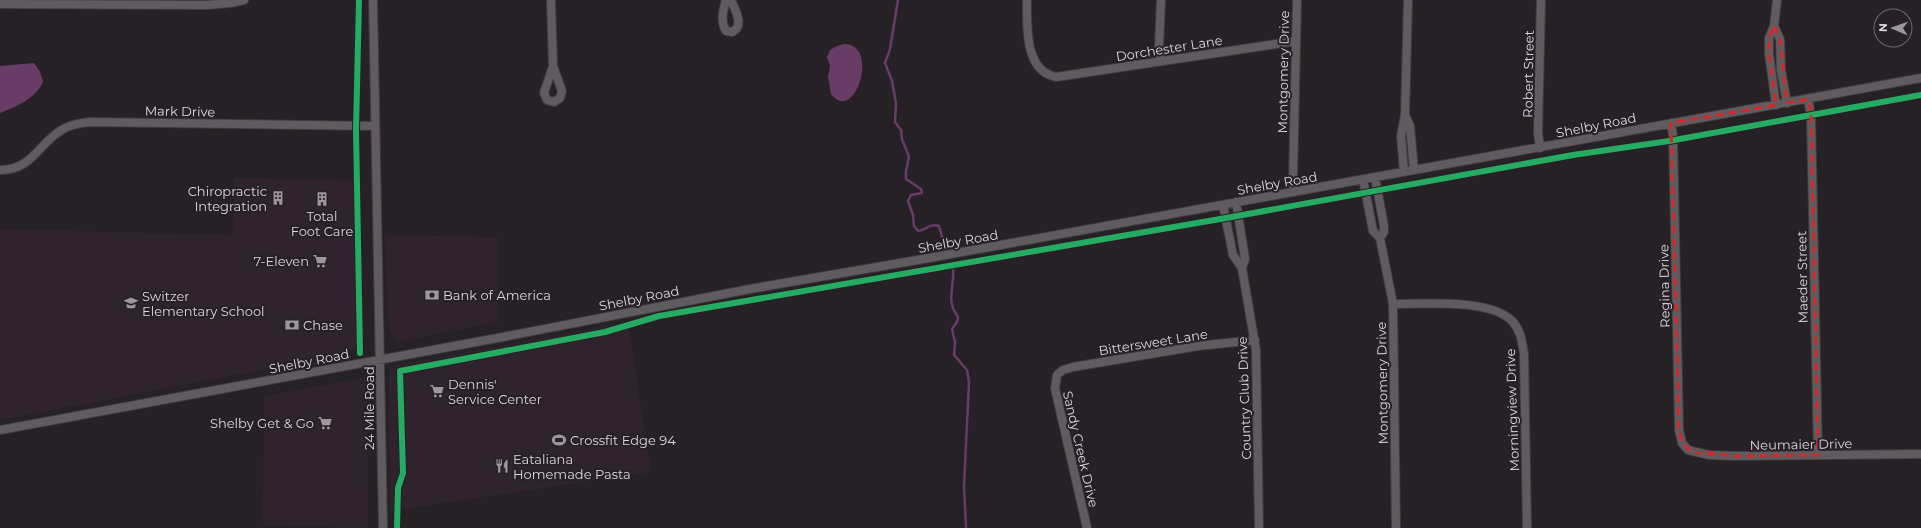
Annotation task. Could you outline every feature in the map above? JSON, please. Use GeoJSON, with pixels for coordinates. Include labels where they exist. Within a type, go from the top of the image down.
{"type":"FeatureCollection","features":[{"type":"Feature","properties":{"kind":"street"},"geometry":{"type":"LineString","coordinates":[[3,2],[206,5],[244,0]]}},
{"type":"Feature","properties":{"kind":"street","name":"24 Mile Road"},"geometry":{"type":"LineString","coordinates":[[373,0],[383,528]]}},
{"type":"Feature","properties":{"kind":"street"},"geometry":{"type":"LineString","coordinates":[[551,0],[553,66]]}},
{"type":"Feature","properties":{"kind":"street"},"geometry":{"type":"LineString","coordinates":[[726,0],[722,18],[723,26],[726,31],[732,32],[737,28],[739,22],[731,0]]}},
{"type":"Feature","properties":{"kind":"street","name":"Dorchester Lane"},"geometry":{"type":"LineString","coordinates":[[1027,0],[1031,52],[1035,64],[1046,74],[1063,76],[1296,41]]}},
{"type":"Feature","properties":{"kind":"street"},"geometry":{"type":"LineString","coordinates":[[1161,0],[1159,47],[1161,61]]}},
{"type":"Feature","properties":{"kind":"street","name":"Montgomery Drive"},"geometry":{"type":"LineString","coordinates":[[1294,192],[1293,179],[1297,0]]}},
{"type":"Feature","properties":{"kind":"street"},"geometry":{"type":"LineString","coordinates":[[1404,172],[1401,136],[1405,115],[1408,0]]}},
{"type":"Feature","properties":{"kind":"street","name":"Robert Street"},"geometry":{"type":"LineString","coordinates":[[1540,148],[1538,132],[1541,0]]}},
{"type":"Feature","properties":{"kind":"street"},"geometry":{"type":"LineString","coordinates":[[1776,105],[1769,38],[1774,26],[1777,0]]}},
{"type":"Feature","properties":{"kind":"street"},"geometry":{"type":"LineString","coordinates":[[1774,26],[1780,39],[1781,70],[1787,103]]}},
{"type":"Feature","properties":{"kind":"street","name":"Shelby Road"},"geometry":{"type":"LineString","coordinates":[[0,430],[380,359],[503,338],[755,288],[1363,180],[1921,78]]}},
{"type":"Feature","properties":{"kind":"street","name":"Maeder Street"},"geometry":{"type":"LineString","coordinates":[[1808,99],[1811,112],[1818,455]]}},
{"type":"Feature","properties":{"kind":"street"},"geometry":{"type":"LineString","coordinates":[[1405,115],[1410,126],[1414,170]]}},
{"type":"Feature","properties":{"kind":"street","name":"Mark Drive"},"geometry":{"type":"LineString","coordinates":[[0,170],[15,169],[23,165],[65,128],[76,124],[89,122],[375,126]]}},
{"type":"Feature","properties":{"kind":"street","name":"Regina Drive"},"geometry":{"type":"LineString","coordinates":[[1671,123],[1673,135],[1679,430],[1684,447]]}},
{"type":"Feature","properties":{"kind":"street","name":"Montgomery Drive"},"geometry":{"type":"LineString","coordinates":[[1376,177],[1384,226],[1384,232],[1380,238]]}},
{"type":"Feature","properties":{"kind":"street","name":"Montgomery Drive"},"geometry":{"type":"LineString","coordinates":[[1363,180],[1373,231],[1380,238],[1393,304],[1396,528]]}},
{"type":"Feature","properties":{"kind":"street","name":"Country Club Drive"},"geometry":{"type":"LineString","coordinates":[[1236,202],[1245,259],[1242,268]]}},
{"type":"Feature","properties":{"kind":"street","name":"Country Club Drive"},"geometry":{"type":"LineString","coordinates":[[1223,205],[1233,255],[1242,268],[1255,340],[1258,369],[1259,528]]}},
{"type":"Feature","properties":{"kind":"street","name":"Morningview Drive"},"geometry":{"type":"LineString","coordinates":[[1393,304],[1482,306],[1507,316],[1515,325],[1521,337],[1524,360],[1527,528]]}},
{"type":"Feature","properties":{"kind":"street","name":"Bittersweet Lane"},"geometry":{"type":"LineString","coordinates":[[1057,376],[1063,370],[1073,367],[1198,346],[1255,340]]}},
{"type":"Feature","properties":{"kind":"street","name":"Sandy Creek Drive"},"geometry":{"type":"LineString","coordinates":[[1057,376],[1055,388],[1087,528]]}},
{"type":"Feature","properties":{"kind":"street","name":"Neumaier Drive"},"geometry":{"type":"LineString","coordinates":[[1684,447],[1692,452],[1709,455],[1737,456],[1921,454]]}},
{"type":"Feature","properties":{"kind":"highlighted area"},"geometry":{"type":"Polygon","coordinates":[[[1774,26],[1780,39],[1787,103],[1808,99],[1811,112],[1818,455],[1737,456],[1692,452],[1682,443],[1679,430],[1671,123],[1776,105],[1769,54],[1769,38],[1774,26]]]}},
{"type":"Feature","properties":{"kind":"shaded area"},"geometry":{"type":"Polygon","coordinates":[[[845,44],[855,48],[861,57],[862,68],[860,81],[855,92],[848,99],[840,101],[831,94],[828,77],[830,66],[827,57],[830,50],[845,44]]]}},
{"type":"Feature","properties":{"kind":"shaded area"},"geometry":{"type":"Polygon","coordinates":[[[34,63],[40,72],[43,82],[39,88],[24,102],[0,113],[0,66],[34,63]]]}},
{"type":"Feature","properties":{"kind":"shaded area","name":"Switzer Elementary School"},"geometry":{"type":"Polygon","coordinates":[[[234,178],[358,181],[358,349],[261,370],[0,420],[0,229],[233,235],[234,178]]]}},
{"type":"Feature","properties":{"kind":"shaded area"},"geometry":{"type":"Polygon","coordinates":[[[385,235],[497,237],[498,322],[397,342],[389,331],[385,235]]]}},
{"type":"Feature","properties":{"kind":"shaded area"},"geometry":{"type":"Polygon","coordinates":[[[628,322],[651,472],[390,511],[389,367],[628,322]]]}},
{"type":"Feature","properties":{"kind":"shaded area"},"geometry":{"type":"Polygon","coordinates":[[[367,377],[368,528],[263,526],[264,396],[367,377]]]}},
{"type":"Feature","properties":{"kind":"waterway"},"geometry":{"type":"LineString","coordinates":[[898,0],[890,49],[885,63],[892,81],[896,103],[895,122],[901,130],[902,139],[909,157],[906,179],[921,189],[922,193],[911,195],[908,201],[913,215],[914,226],[918,231],[933,225],[939,226],[943,240],[948,242],[949,248]]}},
{"type":"Feature","properties":{"kind":"waterway"},"geometry":{"type":"LineString","coordinates":[[953,268],[951,299],[954,311],[958,317],[957,322],[952,329],[955,342],[954,355],[967,370],[969,382],[964,486],[966,528]]}},
{"type":"Feature","properties":{"kind":"cycle path"},"geometry":{"type":"LineString","coordinates":[[359,0],[356,130],[360,353]]}},
{"type":"Feature","properties":{"kind":"cycle path"},"geometry":{"type":"LineString","coordinates":[[397,528],[398,488],[403,473],[400,371],[605,332],[659,316],[1226,218],[1573,155],[1669,141],[1921,95]]}},
{"type":"Feature","properties":{"kind":"place","name":"Chiropractic Integration"},"geometry":{"type":"Point","coordinates":[278,198]}},
{"type":"Feature","properties":{"kind":"place","name":"Total Foot Care"},"geometry":{"type":"Point","coordinates":[322,199]}},
{"type":"Feature","properties":{"kind":"place","name":"7-Eleven"},"geometry":{"type":"Point","coordinates":[320,261]}},
{"type":"Feature","properties":{"kind":"place","name":"Bank of America"},"geometry":{"type":"Point","coordinates":[432,295]}},
{"type":"Feature","properties":{"kind":"place","name":"Switzer Elementary School"},"geometry":{"type":"Point","coordinates":[131,303]}},
{"type":"Feature","properties":{"kind":"place","name":"Chase"},"geometry":{"type":"Point","coordinates":[292,325]}},
{"type":"Feature","properties":{"kind":"place","name":"Dennis' Service Center"},"geometry":{"type":"Point","coordinates":[437,391]}},
{"type":"Feature","properties":{"kind":"place","name":"Shelby Get & Go"},"geometry":{"type":"Point","coordinates":[325,423]}},
{"type":"Feature","properties":{"kind":"place","name":"Crossfit Edge 94"},"geometry":{"type":"Point","coordinates":[559,440]}},
{"type":"Feature","properties":{"kind":"place","name":"Eataliana Homemade Pasta"},"geometry":{"type":"Point","coordinates":[502,466]}}]}
